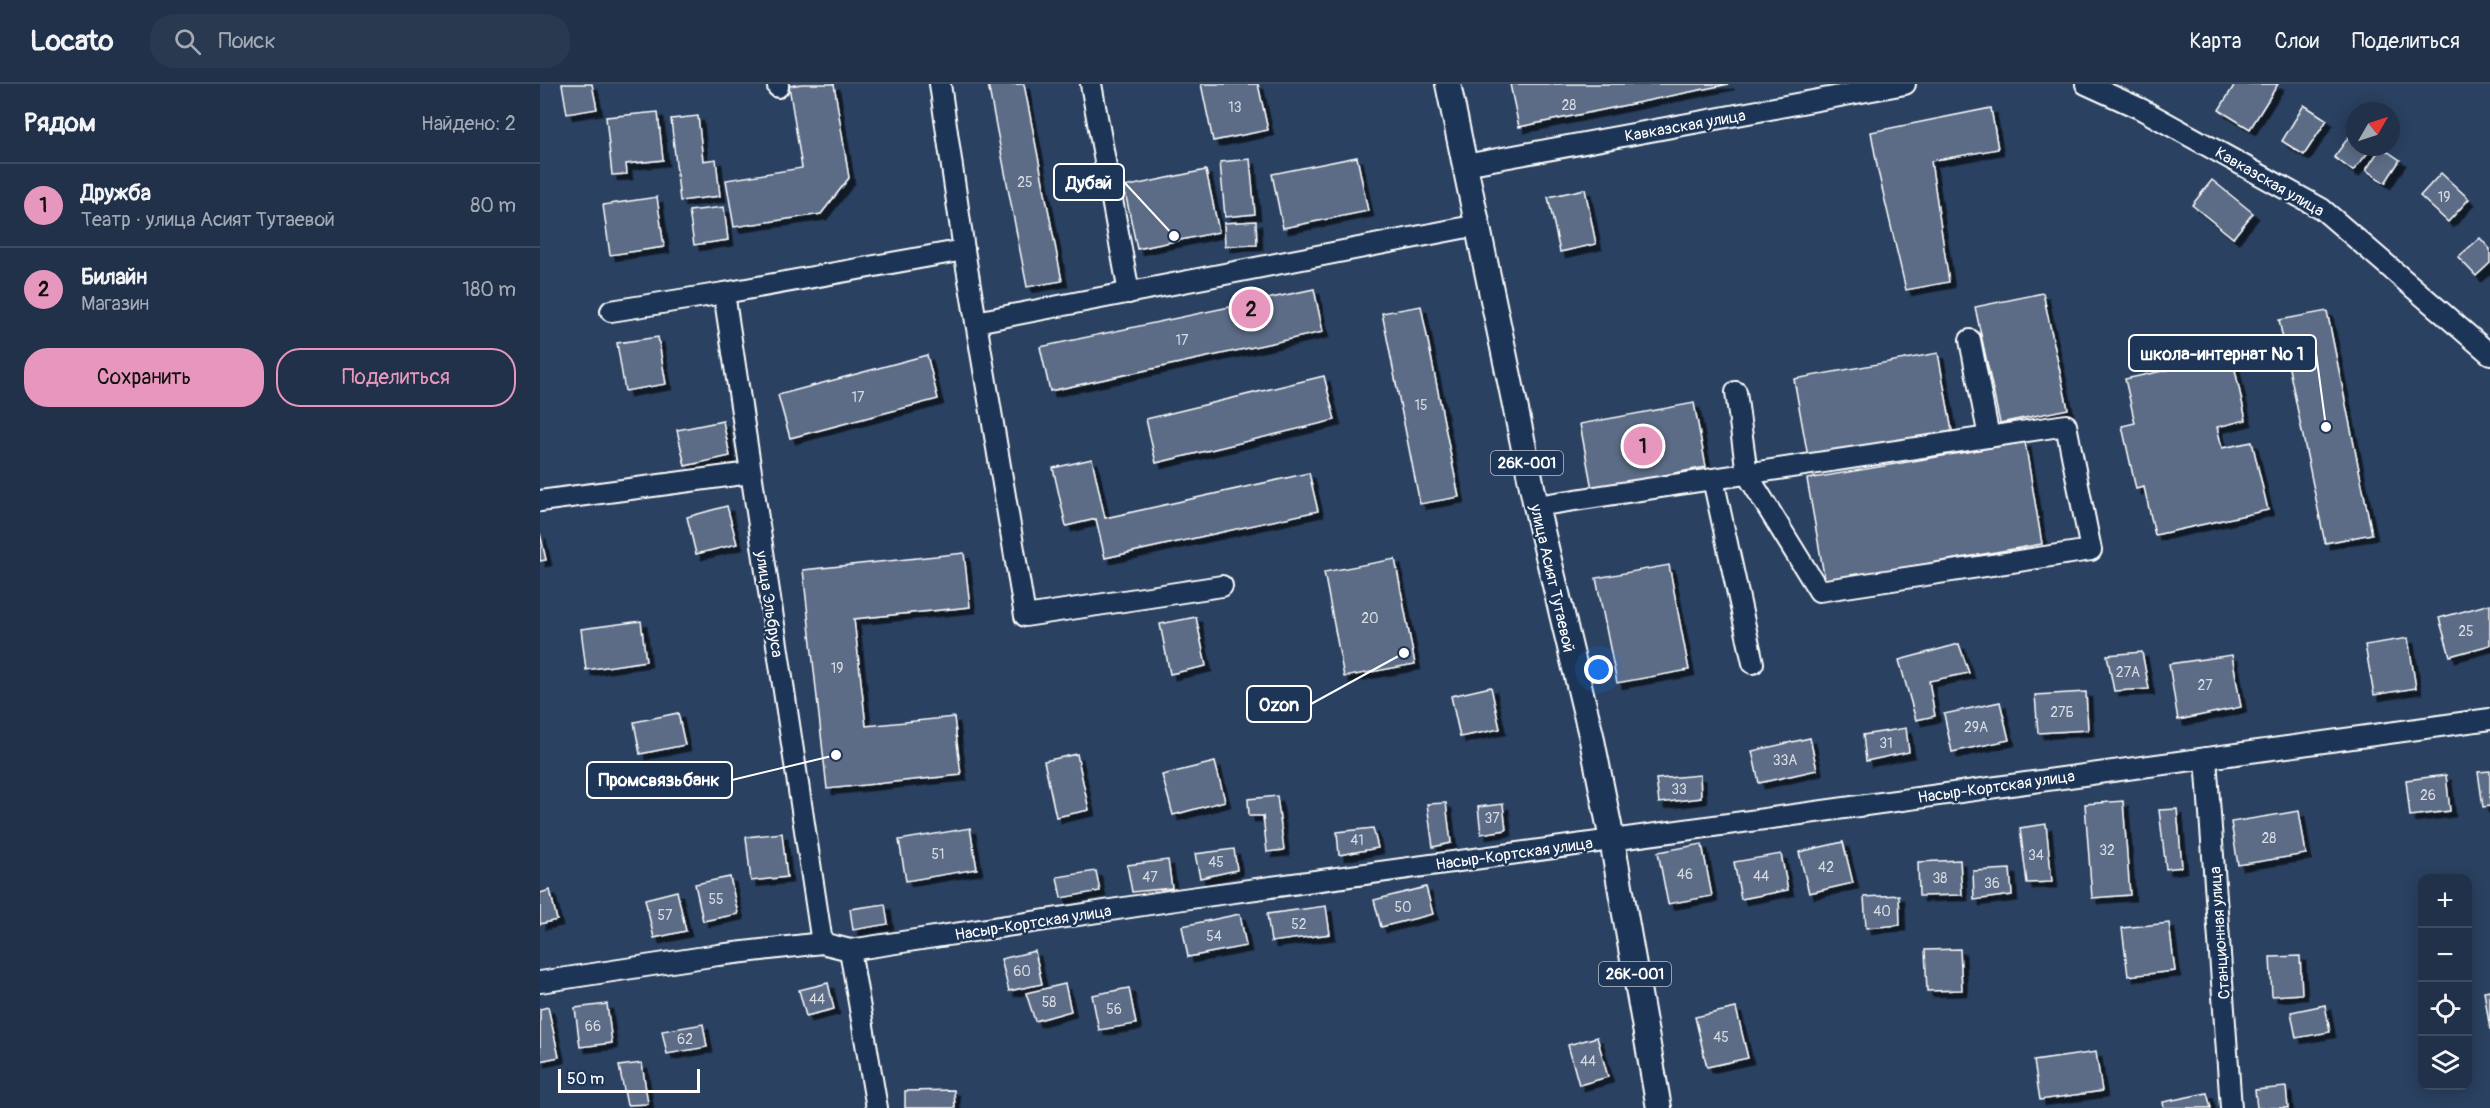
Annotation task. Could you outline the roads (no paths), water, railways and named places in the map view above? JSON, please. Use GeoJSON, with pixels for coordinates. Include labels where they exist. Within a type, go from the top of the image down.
{"type":"FeatureCollection","features":[{"type":"Feature","properties":{"kind":"main road","name":"улица Асият Тутаевой"},"geometry":{"type":"LineString","coordinates":[[1448,84],[1536,506],[1591,735],[1612,840],[1659,1108]]}},
{"type":"Feature","properties":{"kind":"street"},"geometry":{"type":"LineString","coordinates":[[940,84],[964,250],[1025,616],[1222,586]]}},
{"type":"Feature","properties":{"kind":"street"},"geometry":{"type":"LineString","coordinates":[[1091,84],[1129,293]]}},
{"type":"Feature","properties":{"kind":"street","name":"Кавказская улица"},"geometry":{"type":"LineString","coordinates":[[1465,165],[1879,86],[1905,84]]}},
{"type":"Feature","properties":{"kind":"street","name":"Кавказская улица"},"geometry":{"type":"LineString","coordinates":[[2086,84],[2141,109],[2322,209],[2490,354]]}},
{"type":"Feature","properties":{"kind":"street"},"geometry":{"type":"LineString","coordinates":[[976,322],[1478,225]]}},
{"type":"Feature","properties":{"kind":"street"},"geometry":{"type":"LineString","coordinates":[[611,311],[964,250]]}},
{"type":"Feature","properties":{"kind":"street","name":"улица Эльбруса"},"geometry":{"type":"LineString","coordinates":[[724,292],[822,943]]}},
{"type":"Feature","properties":{"kind":"street"},"geometry":{"type":"LineString","coordinates":[[1970,340],[1989,437]]}},
{"type":"Feature","properties":{"kind":"street"},"geometry":{"type":"LineString","coordinates":[[1536,506],[1747,474],[2066,425],[2091,550],[1819,591],[1747,474],[1736,392]]}},
{"type":"Feature","properties":{"kind":"street"},"geometry":{"type":"LineString","coordinates":[[540,501],[750,473]]}},
{"type":"Feature","properties":{"kind":"street"},"geometry":{"type":"LineString","coordinates":[[1713,479],[1753,663]]}},
{"type":"Feature","properties":{"kind":"street","name":"Насыр-Кортская улица"},"geometry":{"type":"LineString","coordinates":[[540,982],[707,957],[822,943],[850,950],[1176,900],[2490,719]]}},
{"type":"Feature","properties":{"kind":"street","name":"Станционная улица"},"geometry":{"type":"LineString","coordinates":[[2206,758],[2231,1108]]}},
{"type":"Feature","properties":{"kind":"street"},"geometry":{"type":"LineString","coordinates":[[850,950],[877,1108]]}},
{"type":"Feature","properties":{"kind":"place","name":"Дубай"},"geometry":{"type":"Point","coordinates":[1174,236]}},
{"type":"Feature","properties":{"kind":"place","name":"Билайн"},"geometry":{"type":"Point","coordinates":[1251,309]}},
{"type":"Feature","properties":{"kind":"place","name":"школа-интернат № 1"},"geometry":{"type":"Point","coordinates":[2326,427]}},
{"type":"Feature","properties":{"kind":"place","name":"Дружба"},"geometry":{"type":"Point","coordinates":[1643,446]}},
{"type":"Feature","properties":{"kind":"place","name":"Ozon"},"geometry":{"type":"Point","coordinates":[1404,653]}},
{"type":"Feature","properties":{"kind":"place","name":"Промсвязьбанк"},"geometry":{"type":"Point","coordinates":[836,755]}}]}
